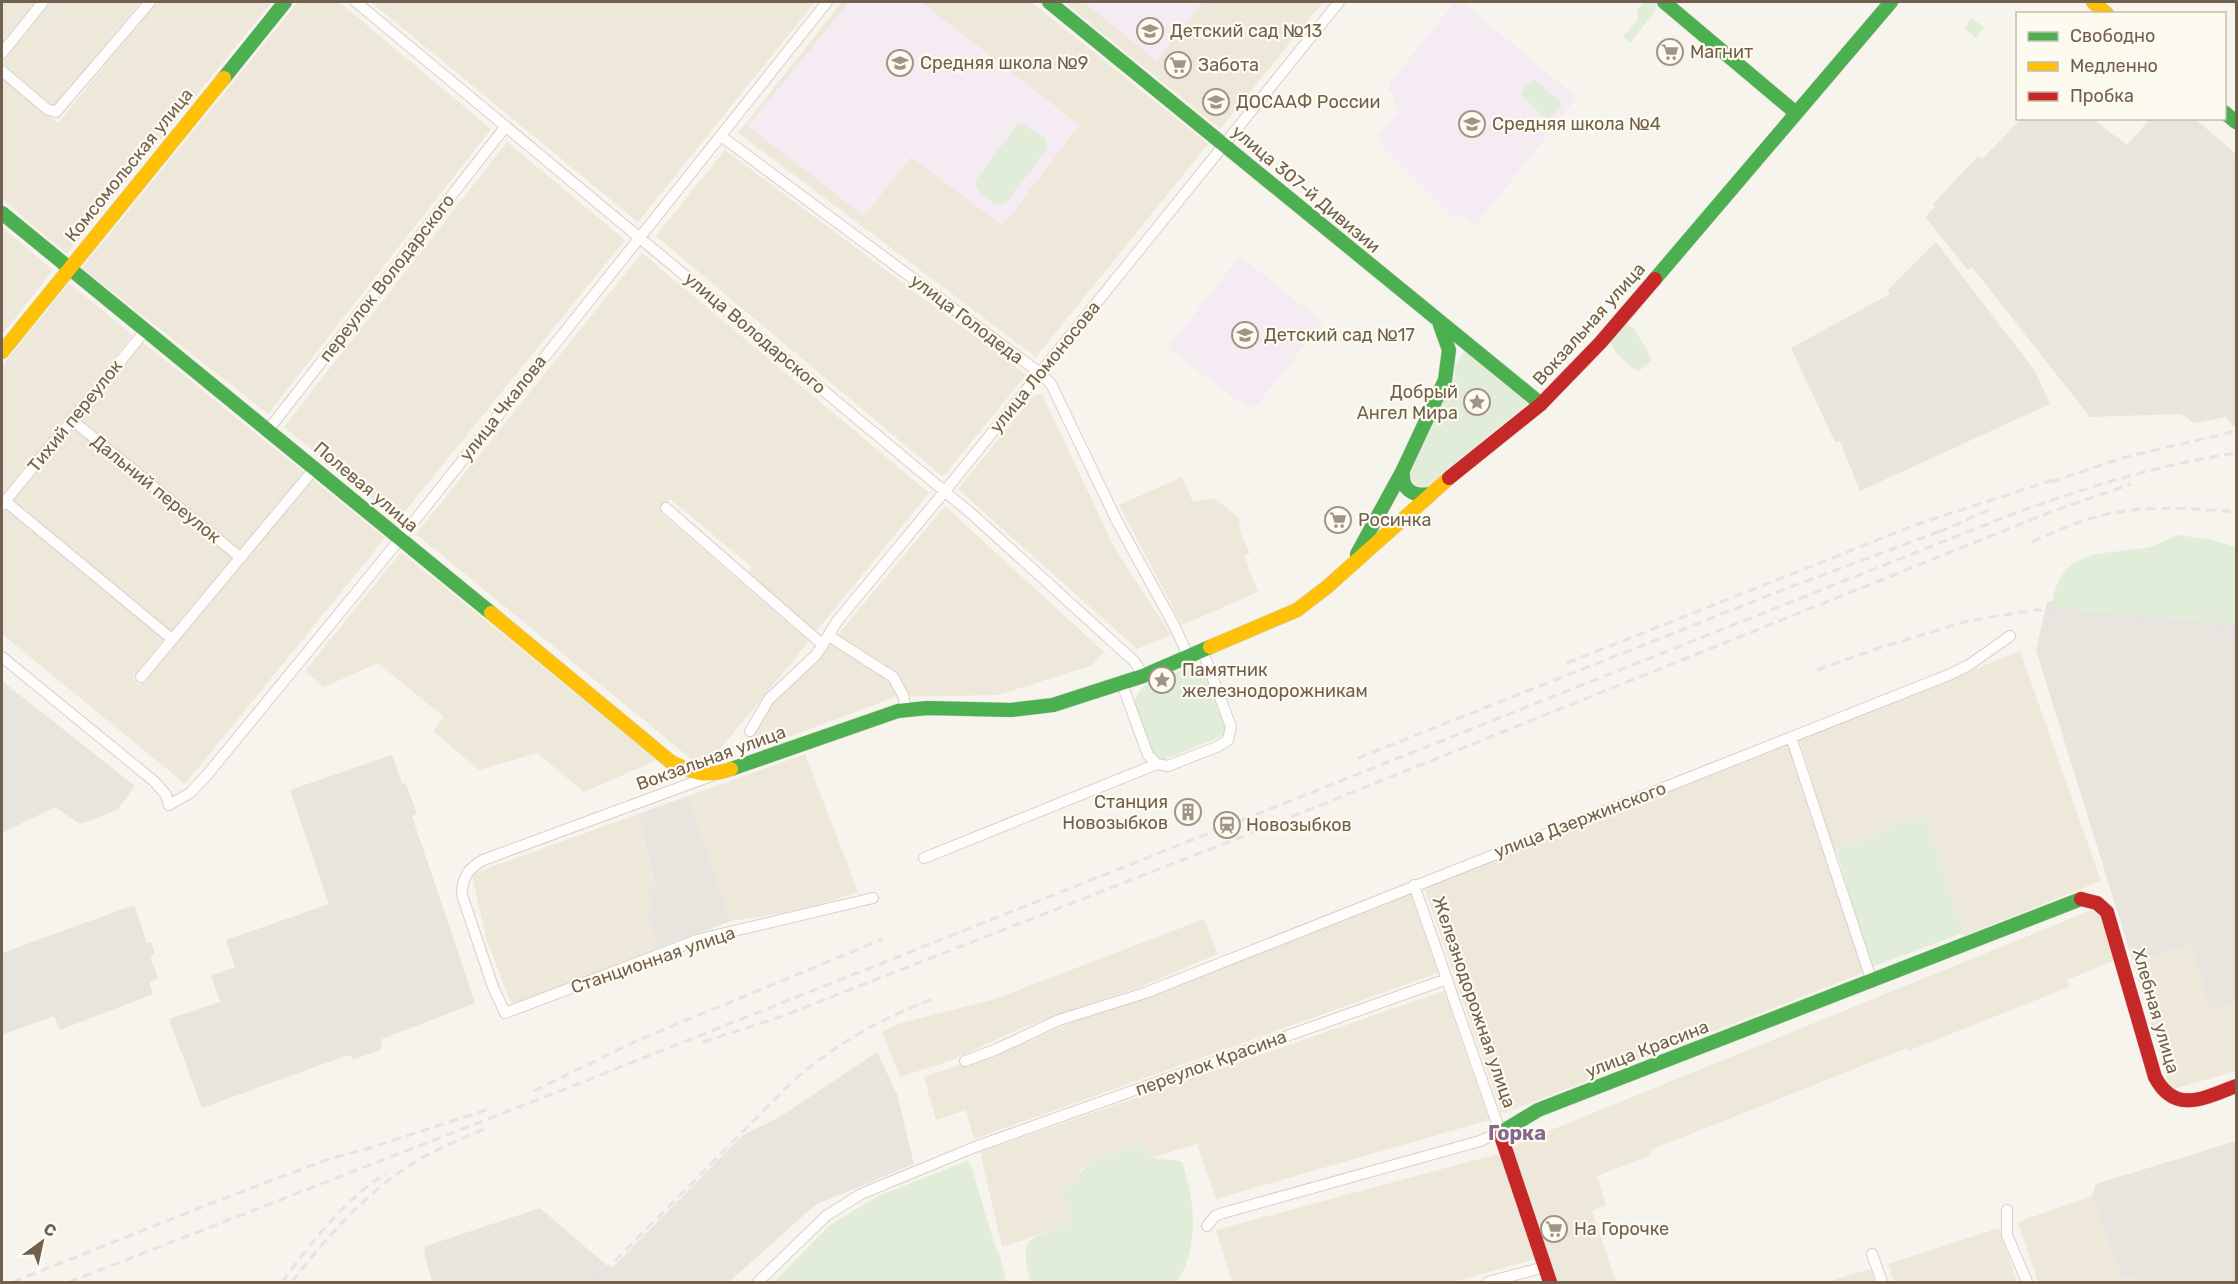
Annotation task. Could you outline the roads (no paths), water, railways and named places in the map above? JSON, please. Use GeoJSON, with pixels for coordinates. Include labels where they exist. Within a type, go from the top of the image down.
{"type":"FeatureCollection","features":[{"type":"Feature","properties":{"kind":"street"},"geometry":{"type":"LineString","coordinates":[[2,53],[43,2]]}},
{"type":"Feature","properties":{"kind":"street"},"geometry":{"type":"LineString","coordinates":[[2,71],[47,109],[56,112],[150,2]]}},
{"type":"Feature","properties":{"kind":"street","name":"Комсомольская улица"},"geometry":{"type":"LineString","coordinates":[[2,352],[285,2]]}},
{"type":"Feature","properties":{"kind":"street","name":"улица Володарского"},"geometry":{"type":"LineString","coordinates":[[356,2],[945,491],[1129,656],[1139,667],[1143,676]]}},
{"type":"Feature","properties":{"kind":"street","name":"улица Чкалова"},"geometry":{"type":"LineString","coordinates":[[2,657],[155,782],[166,795],[170,805],[190,793],[400,538],[722,136],[826,2]]}},
{"type":"Feature","properties":{"kind":"street","name":"улица 307-й Дивизии"},"geometry":{"type":"LineString","coordinates":[[1049,2],[1541,404]]}},
{"type":"Feature","properties":{"kind":"street","name":"улица Ломоносова"},"geometry":{"type":"LineString","coordinates":[[750,731],[770,699],[804,668],[826,641],[838,620],[945,491],[1339,2]]}},
{"type":"Feature","properties":{"kind":"street"},"geometry":{"type":"LineString","coordinates":[[1664,2],[1796,113]]}},
{"type":"Feature","properties":{"kind":"street","name":"Вокзальная улица"},"geometry":{"type":"LineString","coordinates":[[505,1013],[493,987],[462,895],[462,884],[468,870],[483,860],[880,716],[906,710],[1030,709],[1077,698],[1122,684],[1189,658],[1304,606],[1430,494],[1541,404],[1602,342],[1891,2]]}},
{"type":"Feature","properties":{"kind":"street"},"geometry":{"type":"LineString","coordinates":[[2093,2],[2106,12]]}},
{"type":"Feature","properties":{"kind":"street","name":"переулок Володарского"},"geometry":{"type":"LineString","coordinates":[[268,430],[506,126]]}},
{"type":"Feature","properties":{"kind":"street","name":"улица Голодеда"},"geometry":{"type":"LineString","coordinates":[[722,136],[1040,373],[1051,384],[1058,394],[1112,511],[1175,627],[1189,658]]}},
{"type":"Feature","properties":{"kind":"street","name":"Полевая улица"},"geometry":{"type":"LineString","coordinates":[[2,213],[671,762],[691,772],[714,775]]}},
{"type":"Feature","properties":{"kind":"street"},"geometry":{"type":"LineString","coordinates":[[1338,578],[1364,543],[1440,394],[1448,369],[1448,342],[1439,324],[1430,314]]}},
{"type":"Feature","properties":{"kind":"street","name":"Тихий переулок"},"geometry":{"type":"LineString","coordinates":[[145,331],[3,503],[172,639]]}},
{"type":"Feature","properties":{"kind":"street","name":"Дальний переулок"},"geometry":{"type":"LineString","coordinates":[[72,420],[241,558]]}},
{"type":"Feature","properties":{"kind":"street"},"geometry":{"type":"LineString","coordinates":[[141,677],[315,468]]}},
{"type":"Feature","properties":{"kind":"street"},"geometry":{"type":"LineString","coordinates":[[1403,470],[1402,482],[1409,492],[1418,496],[1430,494]]}},
{"type":"Feature","properties":{"kind":"street"},"geometry":{"type":"LineString","coordinates":[[666,508],[826,641],[892,677],[903,695],[906,710]]}},
{"type":"Feature","properties":{"kind":"street","name":"улица Дзержинского"},"geometry":{"type":"LineString","coordinates":[[965,1061],[1059,1020],[1145,993],[1951,674],[1969,665],[2010,636]]}},
{"type":"Feature","properties":{"kind":"street"},"geometry":{"type":"LineString","coordinates":[[924,858],[1157,764],[1176,763],[1219,746],[1228,740],[1231,727],[1203,652]]}},
{"type":"Feature","properties":{"kind":"street"},"geometry":{"type":"LineString","coordinates":[[1122,684],[1148,755],[1157,764]]}},
{"type":"Feature","properties":{"kind":"street"},"geometry":{"type":"LineString","coordinates":[[1791,737],[1872,982]]}},
{"type":"Feature","properties":{"kind":"street"},"geometry":{"type":"LineString","coordinates":[[671,762],[680,776],[678,784],[671,791]]}},
{"type":"Feature","properties":{"kind":"street","name":"Железнодорожная улица"},"geometry":{"type":"LineString","coordinates":[[1414,885],[1550,1282]]}},
{"type":"Feature","properties":{"kind":"street","name":"Станционная улица"},"geometry":{"type":"LineString","coordinates":[[505,1013],[700,939],[873,898]]}},
{"type":"Feature","properties":{"kind":"street","name":"улица Красина"},"geometry":{"type":"LineString","coordinates":[[1207,1226],[1215,1216],[1222,1213],[1480,1141],[1556,1103],[1872,982],[2076,900],[2085,899],[2098,903]]}},
{"type":"Feature","properties":{"kind":"street","name":"Хлебная улица"},"geometry":{"type":"LineString","coordinates":[[2098,903],[2103,906],[2110,919],[2155,1077],[2162,1090],[2172,1099],[2186,1101],[2236,1086]]}},
{"type":"Feature","properties":{"kind":"street","name":"переулок Красина"},"geometry":{"type":"LineString","coordinates":[[758,1282],[826,1215],[848,1201],[975,1147],[1447,979]]}},
{"type":"Feature","properties":{"kind":"street"},"geometry":{"type":"LineString","coordinates":[[2007,1210],[2007,1235],[2027,1282]]}},
{"type":"Feature","properties":{"kind":"street"},"geometry":{"type":"LineString","coordinates":[[1872,1254],[1882,1282]]}},
{"type":"Feature","properties":{"kind":"street"},"geometry":{"type":"LineString","coordinates":[[1488,1282],[1545,1267]]}},
{"type":"Feature","properties":{"kind":"railway"},"geometry":{"type":"LineString","coordinates":[[2051,482],[2122,458],[2236,431]]}},
{"type":"Feature","properties":{"kind":"railway"},"geometry":{"type":"LineString","coordinates":[[69,1282],[560,1091],[2005,517],[2119,479],[2177,464],[2236,453]]}},
{"type":"Feature","properties":{"kind":"railway"},"geometry":{"type":"LineString","coordinates":[[1567,663],[1918,524],[2059,478]]}},
{"type":"Feature","properties":{"kind":"railway"},"geometry":{"type":"LineString","coordinates":[[703,1042],[780,1017],[1236,839],[2053,511],[2131,484]]}},
{"type":"Feature","properties":{"kind":"railway"},"geometry":{"type":"LineString","coordinates":[[1939,532],[1991,509]]}},
{"type":"Feature","properties":{"kind":"railway"},"geometry":{"type":"LineString","coordinates":[[2032,542],[2088,519],[2125,511],[2181,509],[2236,512]]}},
{"type":"Feature","properties":{"kind":"railway"},"geometry":{"type":"LineString","coordinates":[[1358,758],[1785,589],[1946,529]]}},
{"type":"Feature","properties":{"kind":"railway"},"geometry":{"type":"LineString","coordinates":[[1817,670],[1968,621],[2035,610],[2236,627]]}},
{"type":"Feature","properties":{"kind":"railway"},"geometry":{"type":"LineString","coordinates":[[534,1091],[636,1041],[883,939]]}},
{"type":"Feature","properties":{"kind":"railway"},"geometry":{"type":"LineString","coordinates":[[594,1282],[794,1080],[861,1033],[935,998]]}},
{"type":"Feature","properties":{"kind":"railway"},"geometry":{"type":"LineString","coordinates":[[13,1282],[326,1160],[489,1109]]}},
{"type":"Feature","properties":{"kind":"railway"},"geometry":{"type":"LineString","coordinates":[[292,1282],[334,1231],[383,1184],[420,1159],[486,1128]]}},
{"type":"Feature","properties":{"kind":"railway"},"geometry":{"type":"LineString","coordinates":[[282,1282],[342,1209],[386,1173]]}},
{"type":"Feature","properties":{"kind":"place","name":"Детский сад №13"},"geometry":{"type":"Point","coordinates":[1150,31]}},
{"type":"Feature","properties":{"kind":"place","name":"Магнит"},"geometry":{"type":"Point","coordinates":[1670,52]}},
{"type":"Feature","properties":{"kind":"place","name":"Средняя школа №9"},"geometry":{"type":"Point","coordinates":[900,63]}},
{"type":"Feature","properties":{"kind":"place","name":"Забота"},"geometry":{"type":"Point","coordinates":[1178,65]}},
{"type":"Feature","properties":{"kind":"place","name":"ДОСААФ России"},"geometry":{"type":"Point","coordinates":[1216,102]}},
{"type":"Feature","properties":{"kind":"place","name":"Средняя школа №4"},"geometry":{"type":"Point","coordinates":[1472,124]}},
{"type":"Feature","properties":{"kind":"place","name":"Детский сад №17"},"geometry":{"type":"Point","coordinates":[1245,335]}},
{"type":"Feature","properties":{"kind":"place","name":"Добрый Ангел Мира"},"geometry":{"type":"Point","coordinates":[1477,402]}},
{"type":"Feature","properties":{"kind":"place","name":"Росинка"},"geometry":{"type":"Point","coordinates":[1338,520]}},
{"type":"Feature","properties":{"kind":"place","name":"Памятник железнодорожникам"},"geometry":{"type":"Point","coordinates":[1162,680]}},
{"type":"Feature","properties":{"kind":"place","name":"Станция Новозыбков"},"geometry":{"type":"Point","coordinates":[1188,812]}},
{"type":"Feature","properties":{"kind":"place","name":"Новозыбков"},"geometry":{"type":"Point","coordinates":[1227,825]}},
{"type":"Feature","properties":{"kind":"place","name":"На Горочке"},"geometry":{"type":"Point","coordinates":[1554,1229]}},
{"type":"Feature","properties":{"kind":"district","name":"Горка"},"geometry":{"type":"Point","coordinates":[1517,1133]}}]}
